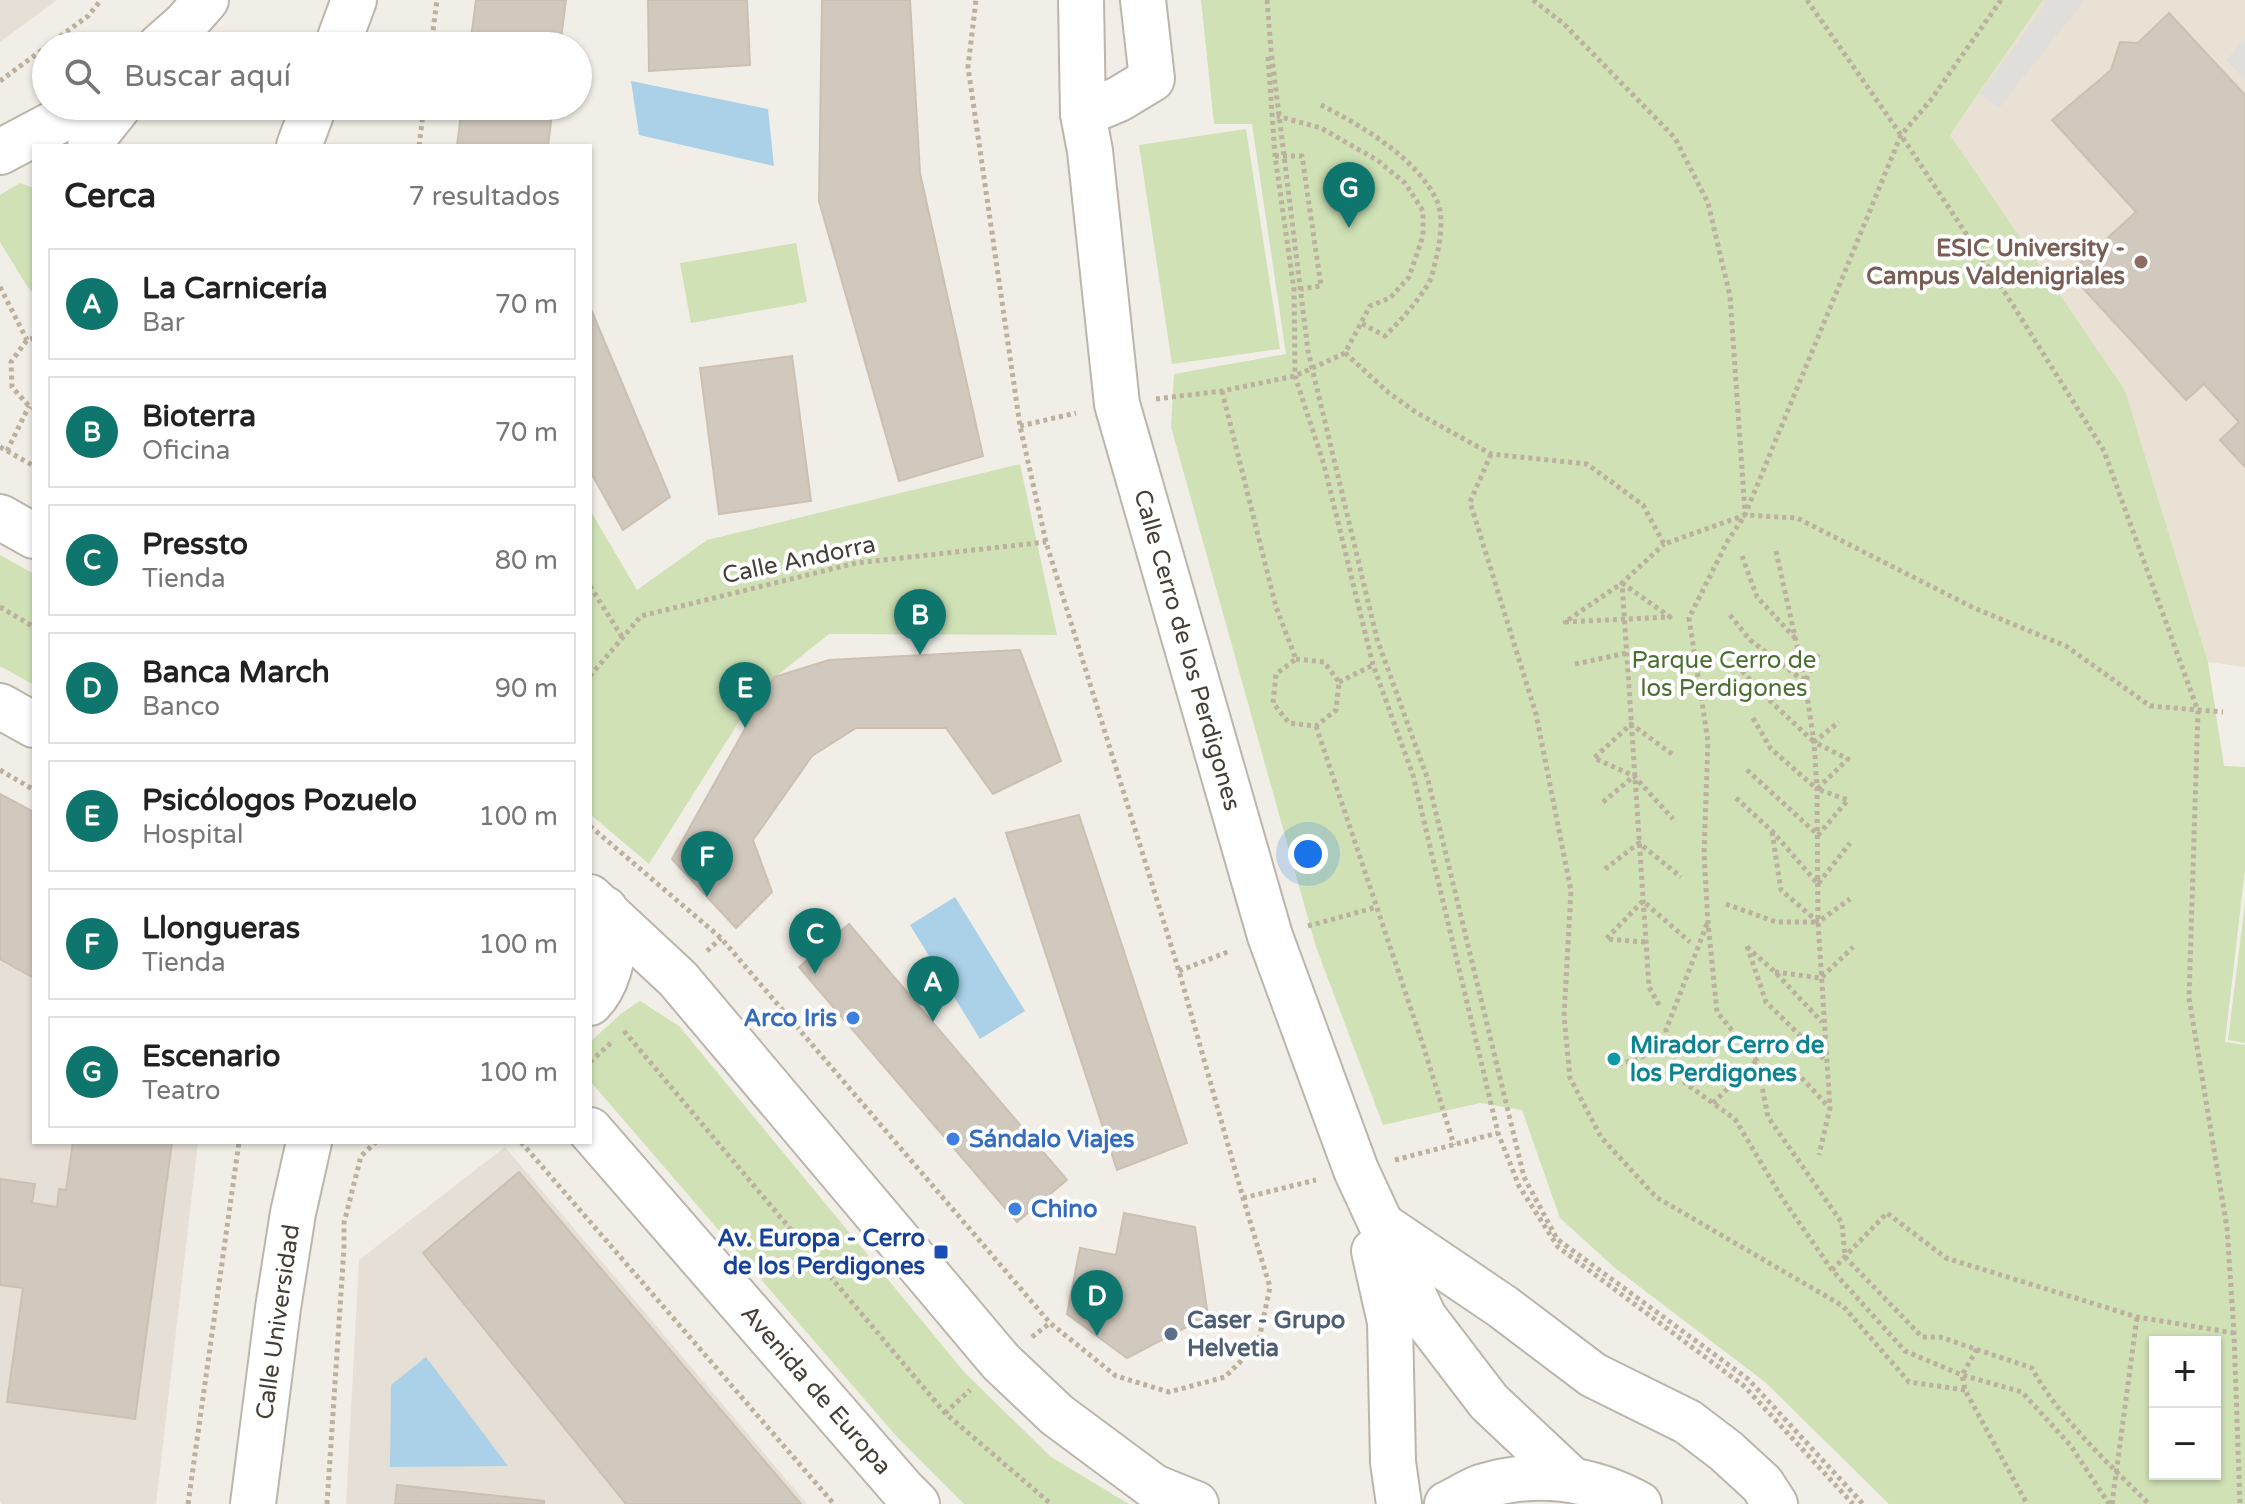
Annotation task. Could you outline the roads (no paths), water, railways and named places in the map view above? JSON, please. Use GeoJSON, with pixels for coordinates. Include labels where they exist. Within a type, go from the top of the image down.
{"type":"FeatureCollection","features":[{"type":"Feature","properties":{"kind":"street"},"geometry":{"type":"LineString","coordinates":[[342,32],[354,0]]}},
{"type":"Feature","properties":{"kind":"street","name":"Calle Cerro de los Perdigones"},"geometry":{"type":"LineString","coordinates":[[1081,0],[1083,114],[1090,151],[1117,404],[1270,936],[1356,1170],[1424,1317],[1489,1402],[1571,1479]]}},
{"type":"Feature","properties":{"kind":"street"},"geometry":{"type":"LineString","coordinates":[[1083,114],[1119,99],[1152,79],[1143,0]]}},
{"type":"Feature","properties":{"kind":"street"},"geometry":{"type":"LineString","coordinates":[[0,152],[61,120]]}},
{"type":"Feature","properties":{"kind":"street"},"geometry":{"type":"LineString","coordinates":[[91,144],[108,120]]}},
{"type":"Feature","properties":{"kind":"street"},"geometry":{"type":"LineString","coordinates":[[300,144],[309,120]]}},
{"type":"Feature","properties":{"kind":"street"},"geometry":{"type":"LineString","coordinates":[[0,517],[32,535]]}},
{"type":"Feature","properties":{"kind":"street"},"geometry":{"type":"LineString","coordinates":[[0,706],[32,724]]}},
{"type":"Feature","properties":{"kind":"street"},"geometry":{"type":"LineString","coordinates":[[592,1001],[605,980],[611,962],[613,935],[598,903]]}},
{"type":"Feature","properties":{"kind":"street"},"geometry":{"type":"LineString","coordinates":[[598,903],[678,979],[1001,1362],[1057,1415],[1160,1495],[1196,1504]]}},
{"type":"Feature","properties":{"kind":"street","name":"Avenida de Europa"},"geometry":{"type":"LineString","coordinates":[[592,1132],[917,1504]]}},
{"type":"Feature","properties":{"kind":"street","name":"Calle Universidad"},"geometry":{"type":"LineString","coordinates":[[253,1504],[278,1308],[293,1213],[309,1144]]}},
{"type":"Feature","properties":{"kind":"street","name":"Calle Cerro de los Perdigones"},"geometry":{"type":"LineString","coordinates":[[1356,1170],[1390,1322],[1393,1462],[1399,1504]]}},
{"type":"Feature","properties":{"kind":"street"},"geometry":{"type":"LineString","coordinates":[[1381,1224],[1503,1307],[1593,1375],[1688,1422],[1762,1484],[1775,1504]]}},
{"type":"Feature","properties":{"kind":"street"},"geometry":{"type":"LineString","coordinates":[[1447,1504],[1480,1488],[1525,1478],[1571,1479],[1615,1491],[1639,1504]]}},
{"type":"Feature","properties":{"kind":"water"},"geometry":{"type":"Polygon","coordinates":[[[631,81],[768,109],[774,166],[639,135],[631,81]]]}},
{"type":"Feature","properties":{"kind":"water"},"geometry":{"type":"Polygon","coordinates":[[[955,897],[1025,1011],[980,1039],[910,925],[955,897]]]}},
{"type":"Feature","properties":{"kind":"water"},"geometry":{"type":"Polygon","coordinates":[[[426,1357],[508,1466],[390,1467],[391,1385],[426,1357]]]}},
{"type":"Feature","properties":{"kind":"place","name":"Escenario"},"geometry":{"type":"Point","coordinates":[1349,228]}},
{"type":"Feature","properties":{"kind":"place","name":"ESIC University - Campus Valdenigriales"},"geometry":{"type":"Point","coordinates":[2141,262]}},
{"type":"Feature","properties":{"kind":"place","name":"Bioterra"},"geometry":{"type":"Point","coordinates":[920,655]}},
{"type":"Feature","properties":{"kind":"place","name":"Psicólogos Pozuelo"},"geometry":{"type":"Point","coordinates":[745,728]}},
{"type":"Feature","properties":{"kind":"place","name":"Llongueras"},"geometry":{"type":"Point","coordinates":[707,897]}},
{"type":"Feature","properties":{"kind":"place","name":"Pressto"},"geometry":{"type":"Point","coordinates":[815,974]}},
{"type":"Feature","properties":{"kind":"place","name":"Arco Iris"},"geometry":{"type":"Point","coordinates":[853,1018]}},
{"type":"Feature","properties":{"kind":"place","name":"La Carnicería"},"geometry":{"type":"Point","coordinates":[933,1022]}},
{"type":"Feature","properties":{"kind":"place","name":"Mirador Cerro de los Perdigones"},"geometry":{"type":"Point","coordinates":[1614,1059]}},
{"type":"Feature","properties":{"kind":"place","name":"Sándalo Viajes"},"geometry":{"type":"Point","coordinates":[953,1139]}},
{"type":"Feature","properties":{"kind":"place","name":"Chino"},"geometry":{"type":"Point","coordinates":[1015,1209]}},
{"type":"Feature","properties":{"kind":"place","name":"Av. Europa - Cerro de los Perdigones"},"geometry":{"type":"Point","coordinates":[941,1252]}},
{"type":"Feature","properties":{"kind":"place","name":"Caser - Grupo Helvetia"},"geometry":{"type":"Point","coordinates":[1171,1334]}},
{"type":"Feature","properties":{"kind":"place","name":"Banca March"},"geometry":{"type":"Point","coordinates":[1097,1336]}},
{"type":"Feature","properties":{"kind":"park label","name":"Parque Cerro de los Perdigones"},"geometry":{"type":"Point","coordinates":[1724,674]}}]}
